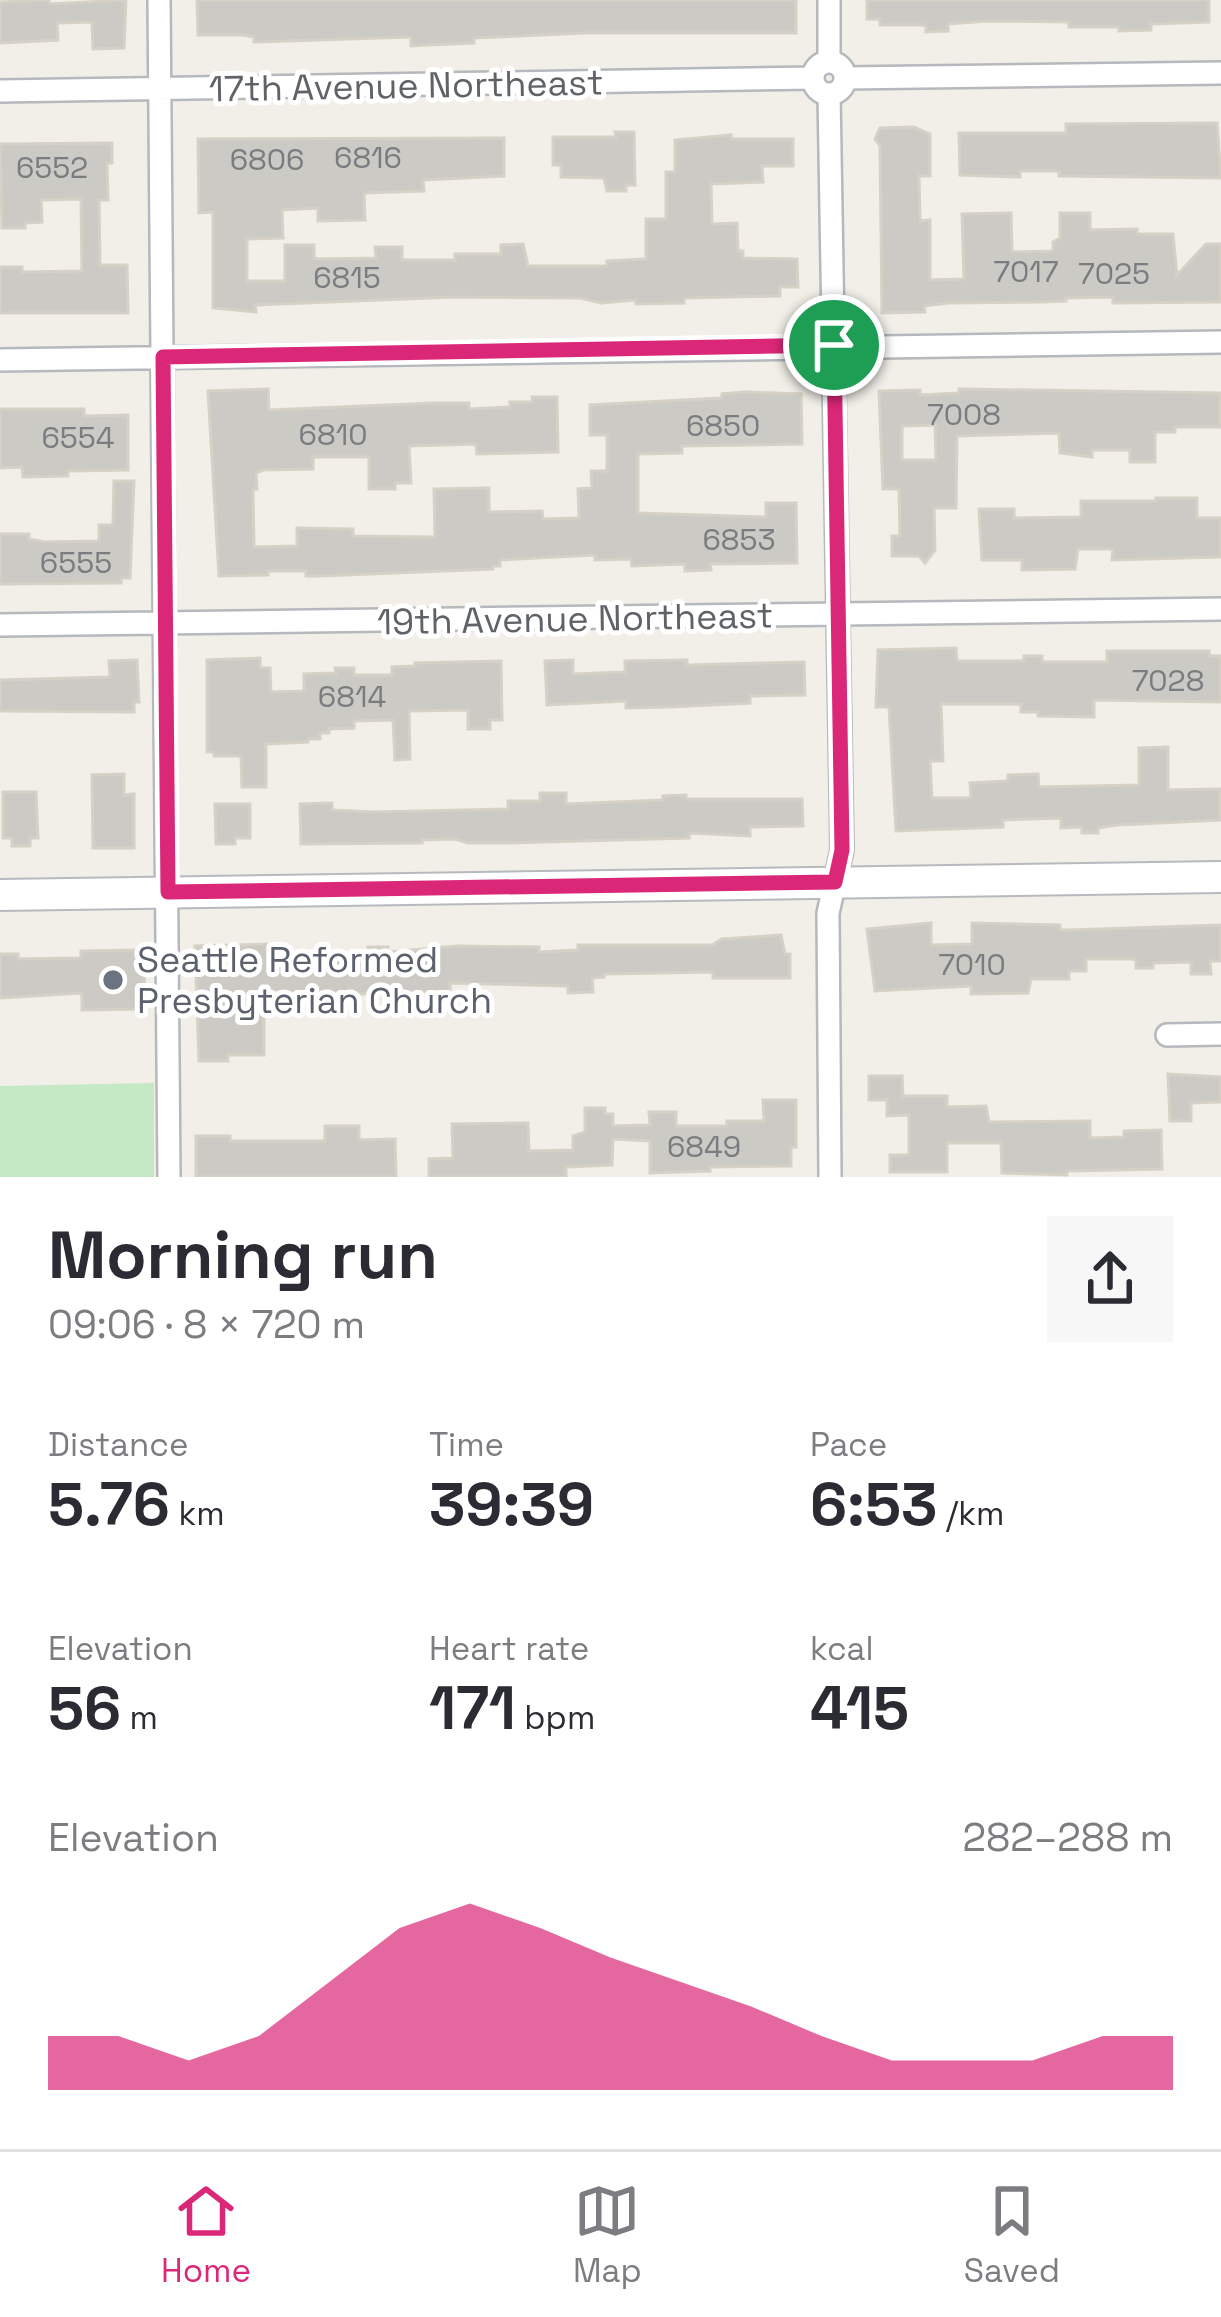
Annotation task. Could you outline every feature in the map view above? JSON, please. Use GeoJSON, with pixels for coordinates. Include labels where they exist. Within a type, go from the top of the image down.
{"type":"FeatureCollection","features":[{"type":"Feature","properties":{"kind":"street"},"geometry":{"type":"LineString","coordinates":[[159,0],[169,1177]]}},
{"type":"Feature","properties":{"kind":"street"},"geometry":{"type":"LineString","coordinates":[[829,0],[842,850],[828,913],[830,1177]]}},
{"type":"Feature","properties":{"kind":"street","name":"17th Avenue Northeast"},"geometry":{"type":"LineString","coordinates":[[0,91],[1221,74]]}},
{"type":"Feature","properties":{"kind":"street"},"geometry":{"type":"LineString","coordinates":[[0,360],[1221,342]]}},
{"type":"Feature","properties":{"kind":"street","name":"19th Avenue Northeast"},"geometry":{"type":"LineString","coordinates":[[0,625],[1221,609]]}},
{"type":"Feature","properties":{"kind":"street"},"geometry":{"type":"LineString","coordinates":[[0,895],[1221,877]]}},
{"type":"Feature","properties":{"kind":"street"},"geometry":{"type":"LineString","coordinates":[[1167,1035],[1221,1034]]}},
{"type":"Feature","properties":{"kind":"green space"},"geometry":{"type":"Polygon","coordinates":[[[154,1083],[154,1177],[0,1177],[0,1086],[154,1083]]]}},
{"type":"Feature","properties":{"kind":"building"},"geometry":{"type":"Polygon","coordinates":[[[49,0],[49,4],[126,0],[124,48],[93,49],[92,22],[57,23],[58,40],[0,43],[0,2],[49,0]]]}},
{"type":"Feature","properties":{"kind":"building"},"geometry":{"type":"Polygon","coordinates":[[[197,0],[796,0],[796,33],[585,33],[411,46],[411,37],[254,42],[254,37],[243,35],[198,35],[197,0]]]}},
{"type":"Feature","properties":{"kind":"building"},"geometry":{"type":"Polygon","coordinates":[[[867,0],[1209,0],[1209,22],[1151,24],[1151,30],[1119,31],[1119,27],[1069,27],[1069,22],[988,21],[948,24],[948,31],[926,32],[926,25],[880,25],[880,19],[867,19],[867,0]]]}},
{"type":"Feature","properties":{"kind":"building"},"geometry":{"type":"Polygon","coordinates":[[[1217,123],[1221,178],[1059,176],[1059,171],[1020,171],[1020,177],[960,175],[959,133],[1066,133],[1066,124],[1217,123]]]}},
{"type":"Feature","properties":{"kind":"building"},"geometry":{"type":"Polygon","coordinates":[[[914,127],[930,134],[930,176],[919,176],[920,221],[930,220],[930,280],[964,279],[962,214],[1011,213],[1012,252],[1053,251],[1053,242],[1060,238],[1060,213],[1090,213],[1090,230],[1173,234],[1177,275],[1206,244],[1220,244],[1221,302],[1113,303],[1113,297],[1066,298],[948,303],[924,306],[925,312],[882,313],[880,146],[875,139],[880,128],[914,127]]]}},
{"type":"Feature","properties":{"kind":"building"},"geometry":{"type":"Polygon","coordinates":[[[615,132],[634,132],[635,185],[626,185],[626,191],[607,191],[604,178],[561,177],[561,165],[553,165],[553,137],[616,137],[615,132]]]}},
{"type":"Feature","properties":{"kind":"building"},"geometry":{"type":"Polygon","coordinates":[[[731,135],[731,139],[793,139],[793,166],[762,166],[763,182],[711,184],[712,224],[737,223],[738,251],[743,251],[743,258],[797,259],[798,287],[780,287],[780,296],[636,304],[636,300],[455,297],[255,305],[256,312],[213,308],[213,212],[199,213],[198,139],[504,138],[504,176],[423,180],[424,191],[364,193],[365,220],[318,221],[318,208],[282,210],[283,238],[247,239],[247,281],[285,281],[285,245],[314,245],[314,258],[319,259],[376,258],[375,247],[402,247],[402,260],[455,260],[455,254],[501,254],[501,245],[523,244],[528,266],[607,266],[607,261],[646,259],[646,219],[666,219],[666,172],[675,172],[675,140],[731,135]]]}},
{"type":"Feature","properties":{"kind":"building"},"geometry":{"type":"Polygon","coordinates":[[[112,143],[108,200],[99,200],[100,265],[127,265],[128,313],[0,313],[0,267],[22,267],[22,272],[82,271],[81,199],[41,200],[42,222],[2,228],[0,144],[112,143]]]}},
{"type":"Feature","properties":{"kind":"building"},"geometry":{"type":"Polygon","coordinates":[[[268,389],[269,410],[434,403],[469,403],[469,409],[557,397],[558,452],[477,454],[476,444],[409,446],[411,483],[395,483],[395,489],[369,489],[369,457],[313,457],[313,469],[263,470],[256,473],[257,489],[253,489],[254,547],[297,546],[297,528],[353,529],[353,536],[435,537],[434,489],[489,488],[489,512],[542,511],[543,519],[579,518],[578,489],[592,488],[591,471],[607,471],[607,435],[590,435],[590,405],[722,398],[722,394],[746,392],[801,394],[802,444],[682,446],[682,453],[638,454],[638,513],[766,517],[766,503],[796,503],[797,563],[710,564],[711,570],[685,571],[685,564],[632,566],[631,559],[595,560],[595,555],[500,560],[500,566],[493,569],[320,576],[306,576],[306,571],[268,571],[268,575],[219,576],[208,391],[268,389]]]}},
{"type":"Feature","properties":{"kind":"building"},"geometry":{"type":"Polygon","coordinates":[[[959,389],[1220,393],[1220,427],[1155,432],[1155,462],[1130,462],[1130,450],[1092,450],[1092,457],[1060,453],[1059,433],[957,436],[956,508],[934,508],[935,550],[925,563],[919,556],[892,556],[892,536],[900,536],[899,489],[883,489],[879,391],[959,393],[959,389]],[[935,425],[902,426],[902,460],[936,460],[935,425]]]}},
{"type":"Feature","properties":{"kind":"building"},"geometry":{"type":"Polygon","coordinates":[[[0,409],[84,409],[84,416],[128,415],[128,470],[23,477],[22,467],[0,468],[0,409]]]}},
{"type":"Feature","properties":{"kind":"building"},"geometry":{"type":"Polygon","coordinates":[[[114,481],[134,481],[130,578],[121,578],[121,583],[0,584],[0,534],[29,534],[29,539],[44,542],[99,541],[99,525],[113,525],[114,481]]]}},
{"type":"Feature","properties":{"kind":"building"},"geometry":{"type":"Polygon","coordinates":[[[1197,498],[1197,518],[1221,518],[1221,557],[1112,560],[1113,549],[1078,549],[1075,569],[1022,570],[1022,560],[982,560],[979,509],[1014,509],[1014,518],[1081,517],[1081,501],[1197,498]]]}},
{"type":"Feature","properties":{"kind":"building"},"geometry":{"type":"Polygon","coordinates":[[[956,648],[957,661],[1024,661],[1024,656],[1042,656],[1042,662],[1107,662],[1107,651],[1209,651],[1209,656],[1221,656],[1221,702],[1094,700],[1094,717],[1038,716],[1038,712],[1021,712],[1021,704],[941,704],[943,761],[930,761],[932,798],[971,798],[970,783],[1008,781],[1008,775],[1038,774],[1039,787],[1139,785],[1139,748],[1168,747],[1168,790],[1220,789],[1220,820],[1117,825],[1098,828],[1098,833],[1082,833],[1082,827],[1061,828],[1061,818],[1003,820],[1003,827],[896,831],[889,707],[876,707],[878,650],[956,648]]]}},
{"type":"Feature","properties":{"kind":"building"},"geometry":{"type":"Polygon","coordinates":[[[260,658],[260,668],[270,668],[271,692],[304,691],[304,674],[336,673],[335,668],[354,668],[354,675],[392,675],[392,667],[415,663],[501,661],[502,720],[490,720],[490,729],[468,729],[468,710],[409,711],[410,759],[395,760],[393,720],[354,721],[354,728],[329,729],[329,733],[320,733],[320,739],[266,744],[266,787],[242,787],[241,756],[207,752],[207,660],[260,658]]]}},
{"type":"Feature","properties":{"kind":"building"},"geometry":{"type":"Polygon","coordinates":[[[137,660],[139,702],[134,702],[134,712],[0,711],[0,680],[110,677],[109,661],[137,660]]]}},
{"type":"Feature","properties":{"kind":"building"},"geometry":{"type":"Polygon","coordinates":[[[573,660],[573,674],[625,672],[625,661],[687,660],[687,665],[804,662],[805,695],[750,696],[750,703],[670,707],[626,708],[626,701],[547,705],[545,661],[573,660]]]}},
{"type":"Feature","properties":{"kind":"building"},"geometry":{"type":"Polygon","coordinates":[[[124,774],[124,795],[134,794],[134,848],[93,848],[92,775],[124,774]]]}},
{"type":"Feature","properties":{"kind":"building"},"geometry":{"type":"Polygon","coordinates":[[[3,792],[36,792],[38,838],[30,838],[30,846],[12,846],[12,838],[3,838],[3,792]]]}},
{"type":"Feature","properties":{"kind":"building"},"geometry":{"type":"Polygon","coordinates":[[[540,793],[566,793],[566,804],[686,795],[686,799],[802,799],[803,826],[750,827],[750,836],[689,833],[689,838],[301,844],[300,804],[332,803],[332,810],[374,812],[508,809],[508,801],[540,801],[540,793]]]}},
{"type":"Feature","properties":{"kind":"building"},"geometry":{"type":"Polygon","coordinates":[[[215,804],[250,804],[250,838],[216,844],[215,804]]]}},
{"type":"Feature","properties":{"kind":"building"},"geometry":{"type":"Polygon","coordinates":[[[931,923],[931,945],[972,944],[972,923],[1060,925],[1060,930],[1221,925],[1221,961],[1210,961],[1211,974],[1191,974],[1191,962],[1136,968],[1132,959],[1086,959],[1086,971],[1069,971],[1069,979],[1031,979],[1028,993],[971,994],[971,986],[875,991],[867,929],[931,923]]]}},
{"type":"Feature","properties":{"kind":"building"},"geometry":{"type":"Polygon","coordinates":[[[781,935],[785,954],[790,954],[790,978],[713,978],[713,972],[604,974],[592,978],[593,992],[568,993],[568,986],[450,983],[450,991],[357,994],[357,1000],[327,1000],[327,994],[274,995],[274,1005],[264,1005],[264,1055],[199,1061],[195,946],[273,944],[273,953],[368,958],[368,947],[388,947],[388,952],[458,946],[539,947],[539,952],[578,950],[578,945],[712,945],[722,939],[781,935]]]}},
{"type":"Feature","properties":{"kind":"building"},"geometry":{"type":"Polygon","coordinates":[[[144,950],[145,1009],[82,1010],[82,993],[0,998],[0,954],[18,954],[18,959],[81,958],[81,951],[144,950]]]}},
{"type":"Feature","properties":{"kind":"building"},"geometry":{"type":"Polygon","coordinates":[[[1168,1074],[1221,1077],[1221,1102],[1191,1103],[1191,1121],[1170,1121],[1168,1074]]]}},
{"type":"Feature","properties":{"kind":"building"},"geometry":{"type":"Polygon","coordinates":[[[869,1076],[902,1076],[903,1096],[947,1096],[947,1107],[986,1106],[989,1122],[1090,1121],[1090,1138],[1161,1130],[1162,1169],[1067,1171],[1067,1175],[1002,1173],[1001,1143],[947,1143],[947,1172],[890,1172],[890,1155],[909,1155],[909,1115],[887,1116],[887,1100],[869,1100],[869,1076]]]}},
{"type":"Feature","properties":{"kind":"building"},"geometry":{"type":"Polygon","coordinates":[[[763,1100],[796,1100],[791,1166],[650,1173],[650,1141],[613,1139],[612,1165],[566,1167],[566,1177],[429,1177],[429,1159],[453,1158],[452,1124],[528,1123],[529,1151],[573,1150],[573,1136],[585,1132],[585,1108],[605,1108],[605,1114],[613,1114],[613,1126],[650,1125],[649,1112],[676,1112],[676,1126],[727,1126],[727,1121],[764,1121],[763,1100]]]}},
{"type":"Feature","properties":{"kind":"building"},"geometry":{"type":"Polygon","coordinates":[[[325,1126],[359,1126],[359,1140],[395,1139],[396,1177],[196,1177],[196,1136],[230,1136],[230,1141],[325,1141],[325,1126]]]}},
{"type":"Feature","properties":{"kind":"place","name":"Seattle Reformed Presbyterian Church"},"geometry":{"type":"Point","coordinates":[113,980]}},
{"type":"Feature","properties":{"kind":"route"},"geometry":{"type":"LineString","coordinates":[[834,345],[842,850],[835,882],[168,892],[163,357],[834,345]]}}]}
